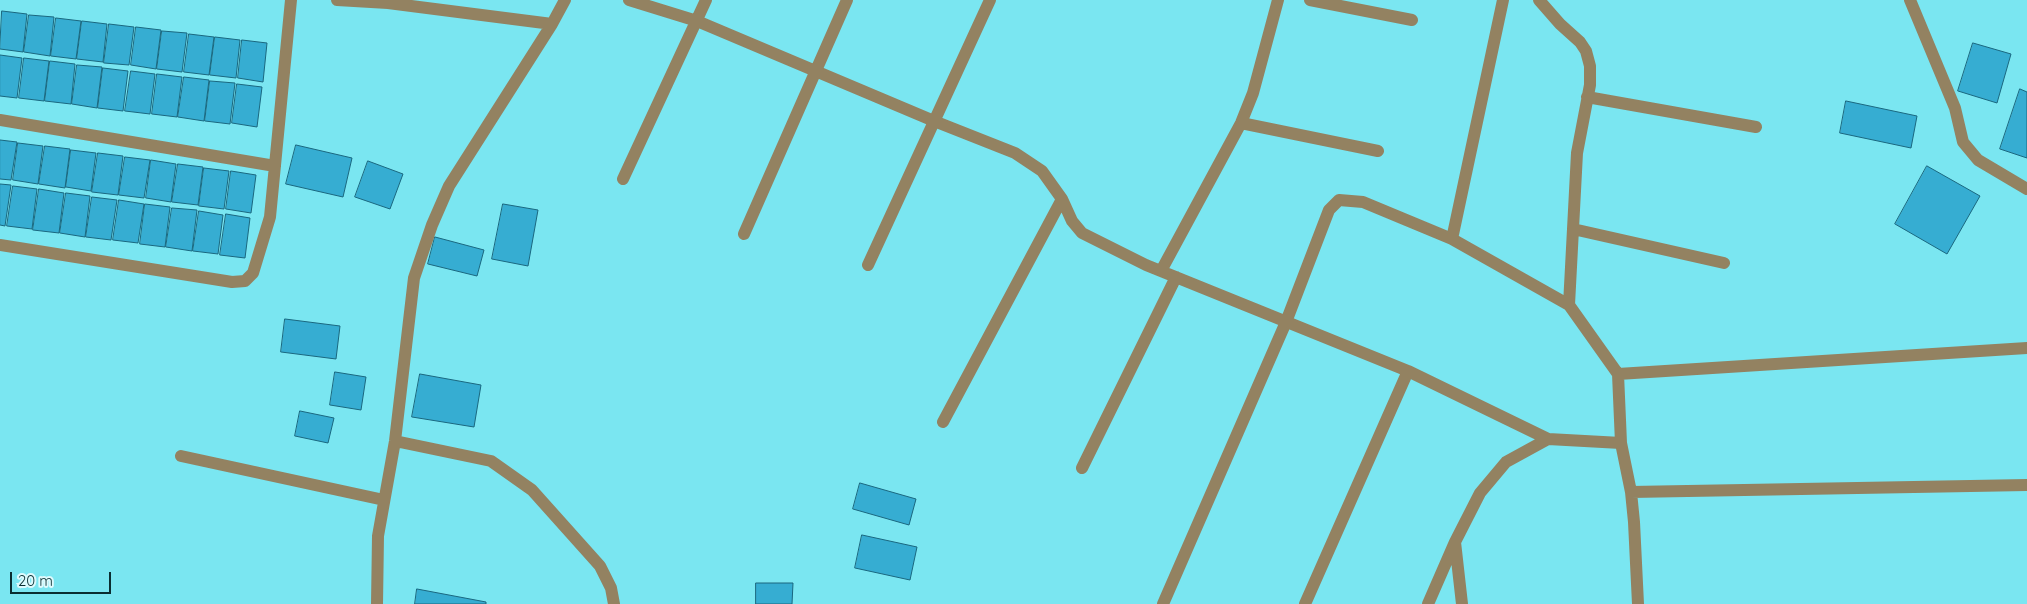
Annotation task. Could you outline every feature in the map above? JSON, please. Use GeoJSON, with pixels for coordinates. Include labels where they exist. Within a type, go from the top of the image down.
{"type":"FeatureCollection","features":[{"type":"Feature","properties":{"kind":"street"},"geometry":{"type":"LineString","coordinates":[[0,245],[232,282],[245,281],[253,274],[270,217],[291,0]]}},
{"type":"Feature","properties":{"kind":"street"},"geometry":{"type":"LineString","coordinates":[[337,0],[388,3],[552,24]]}},
{"type":"Feature","properties":{"kind":"street"},"geometry":{"type":"LineString","coordinates":[[377,604],[378,536],[395,441],[414,278],[432,225],[449,186],[552,24],[565,0]]}},
{"type":"Feature","properties":{"kind":"street"},"geometry":{"type":"LineString","coordinates":[[628,0],[697,21],[1015,153],[1042,171],[1062,198],[1072,221],[1082,233],[1161,271],[1408,371],[1548,439],[1621,443]]}},
{"type":"Feature","properties":{"kind":"street"},"geometry":{"type":"LineString","coordinates":[[623,179],[706,0]]}},
{"type":"Feature","properties":{"kind":"street"},"geometry":{"type":"LineString","coordinates":[[744,234],[847,0]]}},
{"type":"Feature","properties":{"kind":"street"},"geometry":{"type":"LineString","coordinates":[[868,265],[990,0]]}},
{"type":"Feature","properties":{"kind":"street"},"geometry":{"type":"LineString","coordinates":[[1161,271],[1241,123],[1253,94],[1278,0]]}},
{"type":"Feature","properties":{"kind":"street"},"geometry":{"type":"LineString","coordinates":[[1310,0],[1412,20]]}},
{"type":"Feature","properties":{"kind":"street"},"geometry":{"type":"LineString","coordinates":[[1452,240],[1503,0]]}},
{"type":"Feature","properties":{"kind":"street"},"geometry":{"type":"LineString","coordinates":[[1539,0],[1560,24],[1580,42],[1586,51],[1590,66],[1590,85],[1577,153],[1569,305]]}},
{"type":"Feature","properties":{"kind":"street"},"geometry":{"type":"LineString","coordinates":[[1910,0],[1955,108],[1963,142],[1978,160],[2027,189]]}},
{"type":"Feature","properties":{"kind":"street"},"geometry":{"type":"LineString","coordinates":[[1587,97],[1756,127]]}},
{"type":"Feature","properties":{"kind":"street"},"geometry":{"type":"LineString","coordinates":[[0,120],[275,166]]}},
{"type":"Feature","properties":{"kind":"street"},"geometry":{"type":"LineString","coordinates":[[1241,123],[1378,151]]}},
{"type":"Feature","properties":{"kind":"street"},"geometry":{"type":"LineString","coordinates":[[943,422],[1062,198]]}},
{"type":"Feature","properties":{"kind":"street"},"geometry":{"type":"LineString","coordinates":[[1163,604],[1286,322],[1329,210],[1339,200],[1363,202],[1452,240],[1569,305],[1618,374],[1621,443],[1631,492],[1638,604]]}},
{"type":"Feature","properties":{"kind":"street"},"geometry":{"type":"LineString","coordinates":[[1573,229],[1724,263]]}},
{"type":"Feature","properties":{"kind":"street"},"geometry":{"type":"LineString","coordinates":[[1082,468],[1176,277]]}},
{"type":"Feature","properties":{"kind":"street"},"geometry":{"type":"LineString","coordinates":[[1618,374],[2027,348]]}},
{"type":"Feature","properties":{"kind":"street"},"geometry":{"type":"LineString","coordinates":[[1305,604],[1408,371]]}},
{"type":"Feature","properties":{"kind":"street"},"geometry":{"type":"LineString","coordinates":[[1428,604],[1480,493],[1506,462],[1548,439]]}},
{"type":"Feature","properties":{"kind":"street"},"geometry":{"type":"LineString","coordinates":[[395,441],[491,461],[532,490],[600,566],[611,588],[614,604]]}},
{"type":"Feature","properties":{"kind":"street"},"geometry":{"type":"LineString","coordinates":[[180,456],[384,500]]}},
{"type":"Feature","properties":{"kind":"street"},"geometry":{"type":"LineString","coordinates":[[1631,492],[2027,485]]}},
{"type":"Feature","properties":{"kind":"street"},"geometry":{"type":"LineString","coordinates":[[1456,542],[1462,604]]}},
{"type":"Feature","properties":{"kind":"building"},"geometry":{"type":"Polygon","coordinates":[[[2,11],[27,14],[23,52],[0,49],[2,11]]]}},
{"type":"Feature","properties":{"kind":"building"},"geometry":{"type":"Polygon","coordinates":[[[29,15],[54,17],[50,56],[24,52],[29,15]]]}},
{"type":"Feature","properties":{"kind":"building"},"geometry":{"type":"Polygon","coordinates":[[[56,18],[81,21],[76,59],[51,56],[56,18]]]}},
{"type":"Feature","properties":{"kind":"building"},"geometry":{"type":"Polygon","coordinates":[[[82,21],[107,24],[103,62],[77,59],[82,21]]]}},
{"type":"Feature","properties":{"kind":"building"},"geometry":{"type":"Polygon","coordinates":[[[109,24],[134,27],[129,65],[104,63],[109,24]]]}},
{"type":"Feature","properties":{"kind":"building"},"geometry":{"type":"Polygon","coordinates":[[[136,27],[161,30],[156,69],[131,65],[136,27]]]}},
{"type":"Feature","properties":{"kind":"building"},"geometry":{"type":"Polygon","coordinates":[[[162,31],[187,33],[182,72],[157,69],[162,31]]]}},
{"type":"Feature","properties":{"kind":"building"},"geometry":{"type":"Polygon","coordinates":[[[189,34],[214,37],[209,75],[184,72],[189,34]]]}},
{"type":"Feature","properties":{"kind":"building"},"geometry":{"type":"Polygon","coordinates":[[[215,37],[240,40],[236,78],[210,75],[215,37]]]}},
{"type":"Feature","properties":{"kind":"building"},"geometry":{"type":"Polygon","coordinates":[[[242,40],[267,43],[263,82],[238,78],[242,40]]]}},
{"type":"Feature","properties":{"kind":"building"},"geometry":{"type":"Polygon","coordinates":[[[1973,43],[2011,54],[1997,103],[1958,91],[1973,43]]]}},
{"type":"Feature","properties":{"kind":"building"},"geometry":{"type":"Polygon","coordinates":[[[0,55],[22,58],[17,98],[0,96],[0,55]]]}},
{"type":"Feature","properties":{"kind":"building"},"geometry":{"type":"Polygon","coordinates":[[[24,58],[49,61],[44,101],[19,98],[24,58]]]}},
{"type":"Feature","properties":{"kind":"building"},"geometry":{"type":"Polygon","coordinates":[[[50,61],[75,64],[71,104],[45,101],[50,61]]]}},
{"type":"Feature","properties":{"kind":"building"},"geometry":{"type":"Polygon","coordinates":[[[77,65],[102,67],[97,108],[72,104],[77,65]]]}},
{"type":"Feature","properties":{"kind":"building"},"geometry":{"type":"Polygon","coordinates":[[[103,68],[128,71],[123,111],[98,108],[103,68]]]}},
{"type":"Feature","properties":{"kind":"building"},"geometry":{"type":"Polygon","coordinates":[[[131,71],[155,74],[150,114],[125,111],[131,71]]]}},
{"type":"Feature","properties":{"kind":"building"},"geometry":{"type":"Polygon","coordinates":[[[157,74],[182,77],[177,117],[152,114],[157,74]]]}},
{"type":"Feature","properties":{"kind":"building"},"geometry":{"type":"Polygon","coordinates":[[[184,77],[209,80],[204,121],[178,117],[184,77]]]}},
{"type":"Feature","properties":{"kind":"building"},"geometry":{"type":"Polygon","coordinates":[[[210,81],[235,83],[230,124],[205,121],[210,81]]]}},
{"type":"Feature","properties":{"kind":"building"},"geometry":{"type":"Polygon","coordinates":[[[237,84],[262,87],[257,127],[232,123],[237,84]]]}},
{"type":"Feature","properties":{"kind":"building"},"geometry":{"type":"Polygon","coordinates":[[[2020,89],[2027,92],[2027,158],[2000,149],[2020,89]]]}},
{"type":"Feature","properties":{"kind":"building"},"geometry":{"type":"Polygon","coordinates":[[[1846,101],[1917,116],[1911,148],[1840,133],[1846,101]]]}},
{"type":"Feature","properties":{"kind":"building"},"geometry":{"type":"Polygon","coordinates":[[[0,140],[17,142],[11,180],[0,179],[0,140]]]}},
{"type":"Feature","properties":{"kind":"building"},"geometry":{"type":"Polygon","coordinates":[[[18,143],[43,146],[38,184],[13,180],[18,143]]]}},
{"type":"Feature","properties":{"kind":"building"},"geometry":{"type":"Polygon","coordinates":[[[296,145],[352,158],[343,197],[286,184],[296,145]]]}},
{"type":"Feature","properties":{"kind":"building"},"geometry":{"type":"Polygon","coordinates":[[[45,146],[70,149],[65,188],[39,184],[45,146]]]}},
{"type":"Feature","properties":{"kind":"building"},"geometry":{"type":"Polygon","coordinates":[[[71,150],[96,153],[91,191],[66,187],[71,150]]]}},
{"type":"Feature","properties":{"kind":"building"},"geometry":{"type":"Polygon","coordinates":[[[98,153],[123,156],[118,195],[92,192],[98,153]]]}},
{"type":"Feature","properties":{"kind":"building"},"geometry":{"type":"Polygon","coordinates":[[[125,157],[150,160],[144,198],[119,195],[125,157]]]}},
{"type":"Feature","properties":{"kind":"building"},"geometry":{"type":"Polygon","coordinates":[[[151,160],[176,164],[171,202],[146,198],[151,160]]]}},
{"type":"Feature","properties":{"kind":"building"},"geometry":{"type":"Polygon","coordinates":[[[368,161],[403,174],[390,209],[355,197],[368,161]]]}},
{"type":"Feature","properties":{"kind":"building"},"geometry":{"type":"Polygon","coordinates":[[[178,164],[203,167],[198,205],[172,202],[178,164]]]}},
{"type":"Feature","properties":{"kind":"building"},"geometry":{"type":"Polygon","coordinates":[[[1927,166],[1980,196],[1947,254],[1895,224],[1927,166]]]}},
{"type":"Feature","properties":{"kind":"building"},"geometry":{"type":"Polygon","coordinates":[[[204,168],[229,171],[224,209],[199,206],[204,168]]]}},
{"type":"Feature","properties":{"kind":"building"},"geometry":{"type":"Polygon","coordinates":[[[231,171],[256,175],[251,213],[226,209],[231,171]]]}},
{"type":"Feature","properties":{"kind":"building"},"geometry":{"type":"Polygon","coordinates":[[[0,184],[11,185],[5,226],[0,225],[0,184]]]}},
{"type":"Feature","properties":{"kind":"building"},"geometry":{"type":"Polygon","coordinates":[[[13,186],[37,189],[32,229],[7,226],[13,186]]]}},
{"type":"Feature","properties":{"kind":"building"},"geometry":{"type":"Polygon","coordinates":[[[39,189],[64,193],[59,233],[33,230],[39,189]]]}},
{"type":"Feature","properties":{"kind":"building"},"geometry":{"type":"Polygon","coordinates":[[[66,193],[90,196],[85,237],[60,233],[66,193]]]}},
{"type":"Feature","properties":{"kind":"building"},"geometry":{"type":"Polygon","coordinates":[[[92,197],[117,200],[111,240],[86,237],[92,197]]]}},
{"type":"Feature","properties":{"kind":"building"},"geometry":{"type":"Polygon","coordinates":[[[119,200],[144,204],[138,243],[113,240],[119,200]]]}},
{"type":"Feature","properties":{"kind":"building"},"geometry":{"type":"Polygon","coordinates":[[[145,204],[170,207],[165,247],[140,244],[145,204]]]}},
{"type":"Feature","properties":{"kind":"building"},"geometry":{"type":"Polygon","coordinates":[[[503,204],[538,210],[528,266],[492,259],[503,204]]]}},
{"type":"Feature","properties":{"kind":"building"},"geometry":{"type":"Polygon","coordinates":[[[172,208],[197,210],[192,251],[166,247],[172,208]]]}},
{"type":"Feature","properties":{"kind":"building"},"geometry":{"type":"Polygon","coordinates":[[[199,211],[223,215],[218,254],[193,251],[199,211]]]}},
{"type":"Feature","properties":{"kind":"building"},"geometry":{"type":"Polygon","coordinates":[[[226,214],[250,218],[245,258],[220,255],[226,214]]]}},
{"type":"Feature","properties":{"kind":"building"},"geometry":{"type":"Polygon","coordinates":[[[435,237],[484,250],[477,276],[428,264],[435,237]]]}},
{"type":"Feature","properties":{"kind":"building"},"geometry":{"type":"Polygon","coordinates":[[[285,319],[340,326],[336,359],[281,352],[285,319]]]}},
{"type":"Feature","properties":{"kind":"building"},"geometry":{"type":"Polygon","coordinates":[[[335,372],[366,377],[361,410],[330,405],[335,372]]]}},
{"type":"Feature","properties":{"kind":"building"},"geometry":{"type":"Polygon","coordinates":[[[420,374],[481,385],[474,427],[412,417],[420,374]]]}},
{"type":"Feature","properties":{"kind":"building"},"geometry":{"type":"Polygon","coordinates":[[[300,411],[334,418],[328,443],[295,436],[300,411]]]}},
{"type":"Feature","properties":{"kind":"building"},"geometry":{"type":"Polygon","coordinates":[[[860,483],[916,499],[909,525],[853,509],[860,483]]]}},
{"type":"Feature","properties":{"kind":"building"},"geometry":{"type":"Polygon","coordinates":[[[862,535],[917,547],[910,580],[855,568],[862,535]]]}},
{"type":"Feature","properties":{"kind":"building"},"geometry":{"type":"Polygon","coordinates":[[[756,583],[793,583],[792,604],[756,604],[756,583]]]}},
{"type":"Feature","properties":{"kind":"building"},"geometry":{"type":"Polygon","coordinates":[[[417,589],[486,602],[486,604],[415,604],[417,589]]]}}]}
